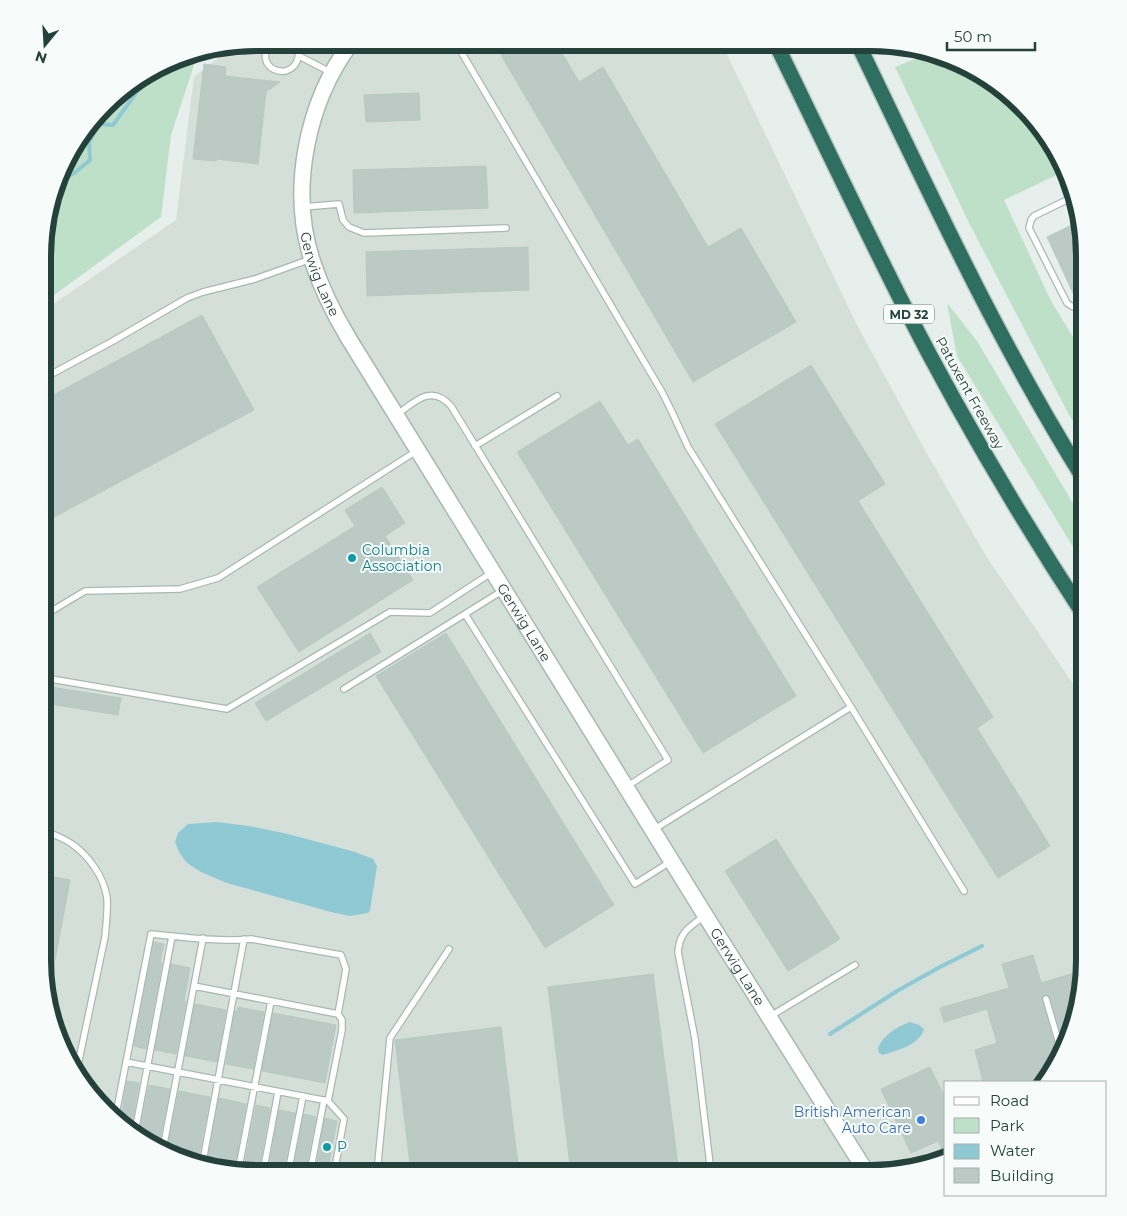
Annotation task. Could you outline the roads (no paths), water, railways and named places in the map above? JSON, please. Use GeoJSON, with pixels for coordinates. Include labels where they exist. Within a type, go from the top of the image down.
{"type":"FeatureCollection","features":[{"type":"Feature","properties":{"kind":"highway","name":"Patuxent Freeway"},"geometry":{"type":"LineString","coordinates":[[779,51],[902,302],[948,389],[985,455],[1076,603]]}},
{"type":"Feature","properties":{"kind":"highway"},"geometry":{"type":"LineString","coordinates":[[861,51],[965,266],[1009,351],[1076,464]]}},
{"type":"Feature","properties":{"kind":"street","name":"Gerwig Lane"},"geometry":{"type":"LineString","coordinates":[[346,51],[320,97],[308,138],[302,182],[304,223],[311,259],[326,298],[396,416],[862,1165]]}},
{"type":"Feature","properties":{"kind":"lane"},"geometry":{"type":"LineString","coordinates":[[266,51],[266,62],[270,67],[276,71],[283,72],[291,69],[296,64],[299,56],[298,51]]}},
{"type":"Feature","properties":{"kind":"lane"},"geometry":{"type":"LineString","coordinates":[[461,51],[662,392],[688,447],[964,891]]}},
{"type":"Feature","properties":{"kind":"lane"},"geometry":{"type":"LineString","coordinates":[[299,56],[332,73]]}},
{"type":"Feature","properties":{"kind":"lane"},"geometry":{"type":"LineString","coordinates":[[1068,199],[1034,216],[1029,228],[1067,303],[1076,308]]}},
{"type":"Feature","properties":{"kind":"lane"},"geometry":{"type":"LineString","coordinates":[[303,207],[339,204],[343,220],[349,226],[364,233],[506,228]]}},
{"type":"Feature","properties":{"kind":"lane"},"geometry":{"type":"LineString","coordinates":[[51,374],[113,341],[186,298],[311,259]]}},
{"type":"Feature","properties":{"kind":"lane"},"geometry":{"type":"LineString","coordinates":[[396,416],[424,396],[440,397],[451,406],[668,760],[626,787]]}},
{"type":"Feature","properties":{"kind":"lane"},"geometry":{"type":"LineString","coordinates":[[475,446],[558,396]]}},
{"type":"Feature","properties":{"kind":"lane"},"geometry":{"type":"LineString","coordinates":[[51,611],[85,591],[180,589],[218,578],[418,450]]}},
{"type":"Feature","properties":{"kind":"lane"},"geometry":{"type":"LineString","coordinates":[[51,679],[227,709],[390,612],[430,613],[493,571]]}},
{"type":"Feature","properties":{"kind":"lane"},"geometry":{"type":"LineString","coordinates":[[344,689],[504,590]]}},
{"type":"Feature","properties":{"kind":"lane"},"geometry":{"type":"LineString","coordinates":[[465,614],[635,884],[672,861]]}},
{"type":"Feature","properties":{"kind":"lane"},"geometry":{"type":"LineString","coordinates":[[653,830],[851,707]]}},
{"type":"Feature","properties":{"kind":"lane"},"geometry":{"type":"LineString","coordinates":[[51,834],[72,844],[85,855],[95,868],[102,882],[106,897],[106,937],[79,1062]]}},
{"type":"Feature","properties":{"kind":"lane"},"geometry":{"type":"LineString","coordinates":[[705,915],[684,932],[679,941],[678,952],[695,1038],[709,1165]]}},
{"type":"Feature","properties":{"kind":"lane"},"geometry":{"type":"LineString","coordinates":[[117,1110],[151,934],[251,939],[341,955],[346,968],[338,1014],[342,1020],[342,1030],[312,1165]]}},
{"type":"Feature","properties":{"kind":"lane"},"geometry":{"type":"LineString","coordinates":[[136,1126],[172,936]]}},
{"type":"Feature","properties":{"kind":"lane"},"geometry":{"type":"LineString","coordinates":[[164,1143],[203,938]]}},
{"type":"Feature","properties":{"kind":"lane"},"geometry":{"type":"LineString","coordinates":[[204,1158],[244,940]]}},
{"type":"Feature","properties":{"kind":"lane"},"geometry":{"type":"LineString","coordinates":[[378,1165],[390,1038],[449,948]]}},
{"type":"Feature","properties":{"kind":"lane"},"geometry":{"type":"LineString","coordinates":[[770,1017],[855,965]]}},
{"type":"Feature","properties":{"kind":"lane"},"geometry":{"type":"LineString","coordinates":[[194,986],[338,1014]]}},
{"type":"Feature","properties":{"kind":"lane"},"geometry":{"type":"LineString","coordinates":[[1046,999],[1059,1042]]}},
{"type":"Feature","properties":{"kind":"lane"},"geometry":{"type":"LineString","coordinates":[[240,1164],[271,1000]]}},
{"type":"Feature","properties":{"kind":"lane"},"geometry":{"type":"LineString","coordinates":[[126,1062],[326,1101],[344,1119],[335,1165]]}},
{"type":"Feature","properties":{"kind":"lane"},"geometry":{"type":"LineString","coordinates":[[264,1165],[278,1092]]}},
{"type":"Feature","properties":{"kind":"lane"},"geometry":{"type":"LineString","coordinates":[[290,1165],[303,1096]]}},
{"type":"Feature","properties":{"kind":"water"},"geometry":{"type":"Polygon","coordinates":[[[217,822],[288,834],[355,852],[373,859],[377,866],[370,910],[368,913],[350,916],[331,912],[227,883],[201,872],[187,863],[175,842],[178,833],[188,824],[217,822]]]}},
{"type":"Feature","properties":{"kind":"water"},"geometry":{"type":"Polygon","coordinates":[[[910,1022],[924,1029],[918,1039],[895,1051],[883,1055],[879,1053],[880,1043],[887,1035],[910,1022]]]}},
{"type":"Feature","properties":{"kind":"waterway"},"geometry":{"type":"LineString","coordinates":[[100,124],[113,125],[140,88]]}},
{"type":"Feature","properties":{"kind":"waterway"},"geometry":{"type":"LineString","coordinates":[[68,176],[73,174],[90,160],[89,142],[98,126]]}},
{"type":"Feature","properties":{"kind":"waterway"},"geometry":{"type":"LineString","coordinates":[[830,1034],[897,991],[982,946]]}},
{"type":"Feature","properties":{"kind":"place","name":"Columbia Association"},"geometry":{"type":"Point","coordinates":[352,558]}},
{"type":"Feature","properties":{"kind":"place","name":"British American Auto Care"},"geometry":{"type":"Point","coordinates":[921,1120]}},
{"type":"Feature","properties":{"kind":"place","name":"P"},"geometry":{"type":"Point","coordinates":[327,1147]}}]}
